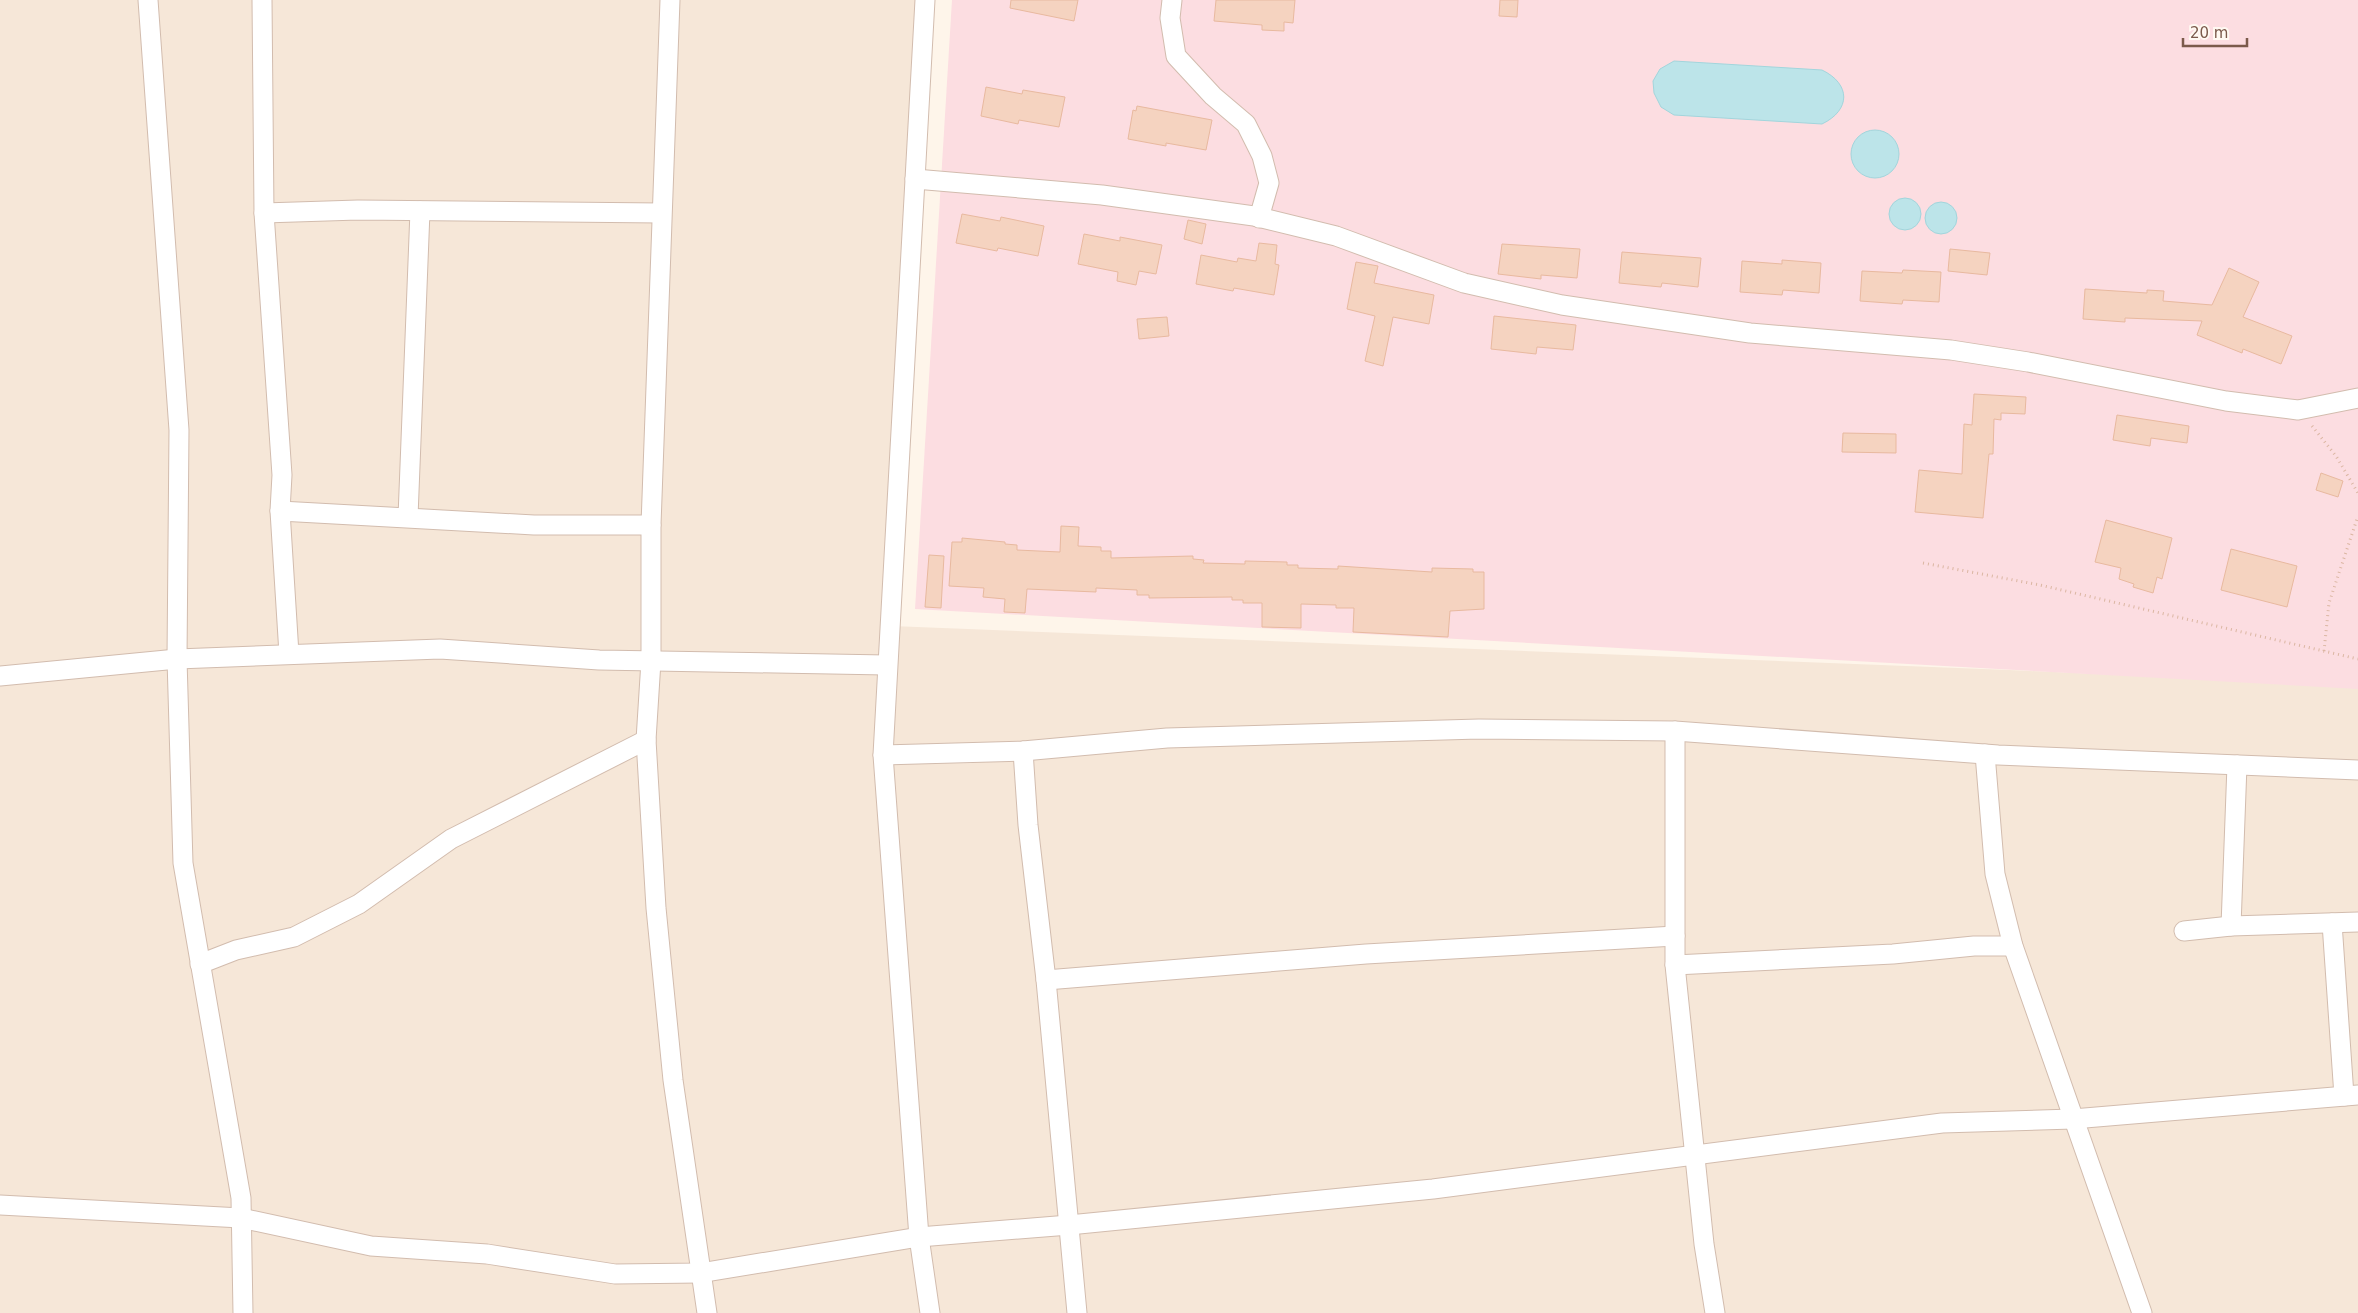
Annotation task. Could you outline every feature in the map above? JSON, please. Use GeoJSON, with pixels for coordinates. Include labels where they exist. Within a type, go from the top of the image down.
{"type":"FeatureCollection","features":[{"type":"Feature","properties":{"kind":"street"},"geometry":{"type":"LineString","coordinates":[[148,0],[179,430],[177,658],[184,863],[241,1198],[242,1313]]}},
{"type":"Feature","properties":{"kind":"street"},"geometry":{"type":"LineString","coordinates":[[262,0],[264,212],[282,475],[280,511],[288,654]]}},
{"type":"Feature","properties":{"kind":"street"},"geometry":{"type":"LineString","coordinates":[[670,0],[651,525],[651,661],[646,740],[656,908],[673,1080],[707,1313]]}},
{"type":"Feature","properties":{"kind":"street"},"geometry":{"type":"LineString","coordinates":[[925,0],[886,665],[883,755],[919,1237],[930,1313]]}},
{"type":"Feature","properties":{"kind":"street"},"geometry":{"type":"LineString","coordinates":[[1172,0],[1170,18],[1176,56],[1212,96],[1246,124],[1262,156],[1269,183],[1259,218]]}},
{"type":"Feature","properties":{"kind":"street"},"geometry":{"type":"LineString","coordinates":[[915,179],[1102,195],[1259,218],[1336,236],[1464,283],[1562,305],[1750,333],[1951,350],[2028,362],[2226,401],[2298,410],[2358,398]]}},
{"type":"Feature","properties":{"kind":"street"},"geometry":{"type":"LineString","coordinates":[[408,517],[420,211]]}},
{"type":"Feature","properties":{"kind":"street"},"geometry":{"type":"LineString","coordinates":[[264,212],[661,213]]}},
{"type":"Feature","properties":{"kind":"street"},"geometry":{"type":"LineString","coordinates":[[280,511],[534,525],[651,525]]}},
{"type":"Feature","properties":{"kind":"street"},"geometry":{"type":"LineString","coordinates":[[0,676],[177,658],[440,648],[599,660],[886,665]]}},
{"type":"Feature","properties":{"kind":"street"},"geometry":{"type":"LineString","coordinates":[[883,755],[1023,751],[1187,737],[1479,729],[1675,732],[1985,754],[2358,770]]}},
{"type":"Feature","properties":{"kind":"street"},"geometry":{"type":"LineString","coordinates":[[1675,732],[1675,965],[1704,1244],[1715,1313]]}},
{"type":"Feature","properties":{"kind":"street"},"geometry":{"type":"LineString","coordinates":[[200,964],[236,950],[294,937],[310,929],[359,904],[451,839],[646,740]]}},
{"type":"Feature","properties":{"kind":"street"},"geometry":{"type":"LineString","coordinates":[[1023,751],[1028,825],[1046,980],[1077,1313]]}},
{"type":"Feature","properties":{"kind":"street"},"geometry":{"type":"LineString","coordinates":[[1985,754],[1995,874],[2013,946],[2049,1045],[2072,1119],[2142,1313]]}},
{"type":"Feature","properties":{"kind":"street"},"geometry":{"type":"LineString","coordinates":[[2231,926],[2237,765]]}},
{"type":"Feature","properties":{"kind":"street"},"geometry":{"type":"LineString","coordinates":[[2184,931],[2231,926],[2358,922]]}},
{"type":"Feature","properties":{"kind":"street"},"geometry":{"type":"LineString","coordinates":[[0,1205],[241,1218],[371,1246],[487,1254],[615,1274],[700,1273],[919,1237],[1069,1226],[1433,1190],[1942,1123],[2072,1119],[2351,1096],[2332,924]]}},
{"type":"Feature","properties":{"kind":"street"},"geometry":{"type":"LineString","coordinates":[[1046,980],[1366,954],[1675,936]]}},
{"type":"Feature","properties":{"kind":"street"},"geometry":{"type":"LineString","coordinates":[[1675,965],[1893,954],[1974,946],[2013,946]]}},
{"type":"Feature","properties":{"kind":"path"},"geometry":{"type":"LineString","coordinates":[[2298,410],[2336,456],[2358,493]]}},
{"type":"Feature","properties":{"kind":"path"},"geometry":{"type":"LineString","coordinates":[[2324,651],[2329,603],[2358,516]]}},
{"type":"Feature","properties":{"kind":"path"},"geometry":{"type":"LineString","coordinates":[[1923,562],[2040,585],[2358,658]]}},
{"type":"Feature","properties":{"kind":"shaded area"},"geometry":{"type":"Polygon","coordinates":[[[0,0],[922,0],[892,626],[2009,670],[2358,686],[2358,1313],[0,1313],[0,0]]]}},
{"type":"Feature","properties":{"kind":"shaded area"},"geometry":{"type":"Polygon","coordinates":[[[952,0],[2358,0],[2358,689],[915,609],[952,0]]]}},
{"type":"Feature","properties":{"kind":"water"},"geometry":{"type":"Polygon","coordinates":[[[1674,61],[1822,70],[1838,82],[1844,97],[1838,112],[1822,124],[1674,115],[1661,107],[1654,93],[1653,81],[1660,69],[1674,61]]]}},
{"type":"Feature","properties":{"kind":"water"},"geometry":{"type":"Polygon","coordinates":[[[1875,130],[1884,132],[1892,137],[1897,145],[1899,154],[1897,163],[1892,171],[1884,176],[1875,178],[1866,176],[1858,171],[1853,163],[1851,154],[1853,145],[1858,137],[1866,132],[1875,130]]]}},
{"type":"Feature","properties":{"kind":"water"},"geometry":{"type":"Polygon","coordinates":[[[1905,198],[1911,199],[1916,203],[1920,208],[1920,220],[1916,225],[1911,229],[1905,230],[1899,229],[1894,225],[1890,220],[1889,214],[1890,208],[1894,203],[1899,199],[1905,198]]]}},
{"type":"Feature","properties":{"kind":"water"},"geometry":{"type":"Polygon","coordinates":[[[1941,202],[1947,203],[1952,207],[1956,212],[1956,224],[1952,229],[1947,233],[1941,234],[1935,233],[1930,229],[1926,224],[1925,218],[1926,212],[1930,207],[1935,203],[1941,202]]]}},
{"type":"Feature","properties":{"kind":"building"},"geometry":{"type":"Polygon","coordinates":[[[1011,0],[1078,0],[1074,21],[1010,8],[1011,0]]]}},
{"type":"Feature","properties":{"kind":"building"},"geometry":{"type":"Polygon","coordinates":[[[1216,0],[1295,0],[1293,23],[1284,22],[1284,31],[1262,30],[1262,25],[1214,21],[1216,0]]]}},
{"type":"Feature","properties":{"kind":"building"},"geometry":{"type":"Polygon","coordinates":[[[1500,0],[1518,0],[1517,17],[1499,16],[1500,0]]]}},
{"type":"Feature","properties":{"kind":"building"},"geometry":{"type":"Polygon","coordinates":[[[986,87],[1022,94],[1023,90],[1065,97],[1059,127],[1019,120],[1018,124],[981,116],[986,87]]]}},
{"type":"Feature","properties":{"kind":"building"},"geometry":{"type":"Polygon","coordinates":[[[1137,106],[1212,120],[1206,150],[1166,143],[1166,146],[1128,139],[1133,110],[1136,111],[1137,106]]]}},
{"type":"Feature","properties":{"kind":"building"},"geometry":{"type":"Polygon","coordinates":[[[962,214],[1000,221],[1001,217],[1044,226],[1038,256],[998,248],[997,251],[956,243],[962,214]]]}},
{"type":"Feature","properties":{"kind":"building"},"geometry":{"type":"Polygon","coordinates":[[[1188,220],[1206,224],[1202,244],[1184,239],[1188,220]]]}},
{"type":"Feature","properties":{"kind":"building"},"geometry":{"type":"Polygon","coordinates":[[[1084,234],[1120,241],[1120,237],[1162,245],[1156,274],[1139,271],[1136,285],[1117,281],[1118,272],[1078,264],[1084,234]]]}},
{"type":"Feature","properties":{"kind":"building"},"geometry":{"type":"Polygon","coordinates":[[[1259,243],[1277,245],[1275,264],[1279,265],[1274,295],[1234,288],[1233,291],[1196,284],[1201,255],[1237,262],[1238,258],[1256,261],[1259,243]]]}},
{"type":"Feature","properties":{"kind":"building"},"geometry":{"type":"Polygon","coordinates":[[[1502,244],[1580,249],[1577,278],[1541,275],[1541,279],[1498,274],[1502,244]]]}},
{"type":"Feature","properties":{"kind":"building"},"geometry":{"type":"Polygon","coordinates":[[[1950,249],[1990,253],[1987,275],[1948,271],[1950,249]]]}},
{"type":"Feature","properties":{"kind":"building"},"geometry":{"type":"Polygon","coordinates":[[[1622,252],[1701,258],[1698,287],[1662,283],[1661,287],[1619,283],[1622,252]]]}},
{"type":"Feature","properties":{"kind":"building"},"geometry":{"type":"Polygon","coordinates":[[[1782,260],[1821,263],[1819,293],[1783,290],[1782,295],[1740,292],[1742,261],[1782,264],[1782,260]]]}},
{"type":"Feature","properties":{"kind":"building"},"geometry":{"type":"Polygon","coordinates":[[[1356,262],[1378,266],[1374,283],[1434,295],[1429,324],[1393,317],[1383,366],[1365,361],[1375,316],[1347,309],[1356,262]]]}},
{"type":"Feature","properties":{"kind":"building"},"geometry":{"type":"Polygon","coordinates":[[[2229,268],[2259,282],[2243,317],[2292,336],[2281,364],[2243,349],[2242,353],[2197,335],[2202,321],[2125,318],[2125,322],[2083,319],[2085,289],[2147,293],[2147,290],[2164,291],[2163,301],[2212,305],[2229,268]]]}},
{"type":"Feature","properties":{"kind":"building"},"geometry":{"type":"Polygon","coordinates":[[[1903,270],[1941,272],[1939,302],[1903,300],[1902,304],[1860,301],[1862,271],[1902,273],[1903,270]]]}},
{"type":"Feature","properties":{"kind":"building"},"geometry":{"type":"Polygon","coordinates":[[[1494,316],[1576,325],[1573,350],[1537,347],[1536,354],[1491,349],[1494,316]]]}},
{"type":"Feature","properties":{"kind":"building"},"geometry":{"type":"Polygon","coordinates":[[[1167,317],[1169,336],[1139,339],[1137,319],[1167,317]]]}},
{"type":"Feature","properties":{"kind":"building"},"geometry":{"type":"Polygon","coordinates":[[[1974,394],[2026,397],[2025,414],[2001,413],[2001,420],[1994,419],[1993,454],[1989,454],[1983,518],[1915,512],[1919,470],[1962,474],[1964,424],[1972,425],[1974,394]]]}},
{"type":"Feature","properties":{"kind":"building"},"geometry":{"type":"Polygon","coordinates":[[[2117,415],[2189,426],[2187,443],[2151,438],[2150,446],[2113,440],[2117,415]]]}},
{"type":"Feature","properties":{"kind":"building"},"geometry":{"type":"Polygon","coordinates":[[[1843,433],[1896,434],[1896,453],[1842,452],[1843,433]]]}},
{"type":"Feature","properties":{"kind":"building"},"geometry":{"type":"Polygon","coordinates":[[[2321,473],[2343,481],[2338,497],[2316,490],[2321,473]]]}},
{"type":"Feature","properties":{"kind":"building"},"geometry":{"type":"Polygon","coordinates":[[[2106,520],[2172,538],[2162,579],[2157,577],[2153,593],[2133,587],[2134,584],[2119,579],[2121,568],[2095,562],[2106,520]]]}},
{"type":"Feature","properties":{"kind":"building"},"geometry":{"type":"Polygon","coordinates":[[[1061,526],[1079,527],[1078,546],[1101,547],[1101,551],[1111,551],[1111,558],[1193,556],[1193,559],[1204,560],[1203,563],[1287,562],[1287,565],[1298,565],[1298,568],[1338,569],[1338,566],[1432,572],[1432,568],[1473,569],[1473,572],[1484,572],[1484,609],[1450,611],[1448,637],[1353,632],[1354,608],[1336,608],[1336,605],[1301,604],[1301,628],[1262,627],[1262,603],[1243,603],[1243,600],[1232,600],[1232,597],[1149,598],[1149,595],[1137,595],[1137,590],[1096,588],[1096,592],[1027,589],[1025,613],[1004,612],[1005,599],[983,597],[984,588],[949,586],[952,542],[962,542],[962,538],[1005,542],[1005,544],[1017,545],[1017,550],[1060,552],[1061,526]]]}},
{"type":"Feature","properties":{"kind":"building"},"geometry":{"type":"Polygon","coordinates":[[[2231,549],[2297,566],[2287,607],[2221,590],[2231,549]]]}},
{"type":"Feature","properties":{"kind":"building"},"geometry":{"type":"Polygon","coordinates":[[[929,555],[944,556],[941,608],[925,607],[929,555]]]}}]}
